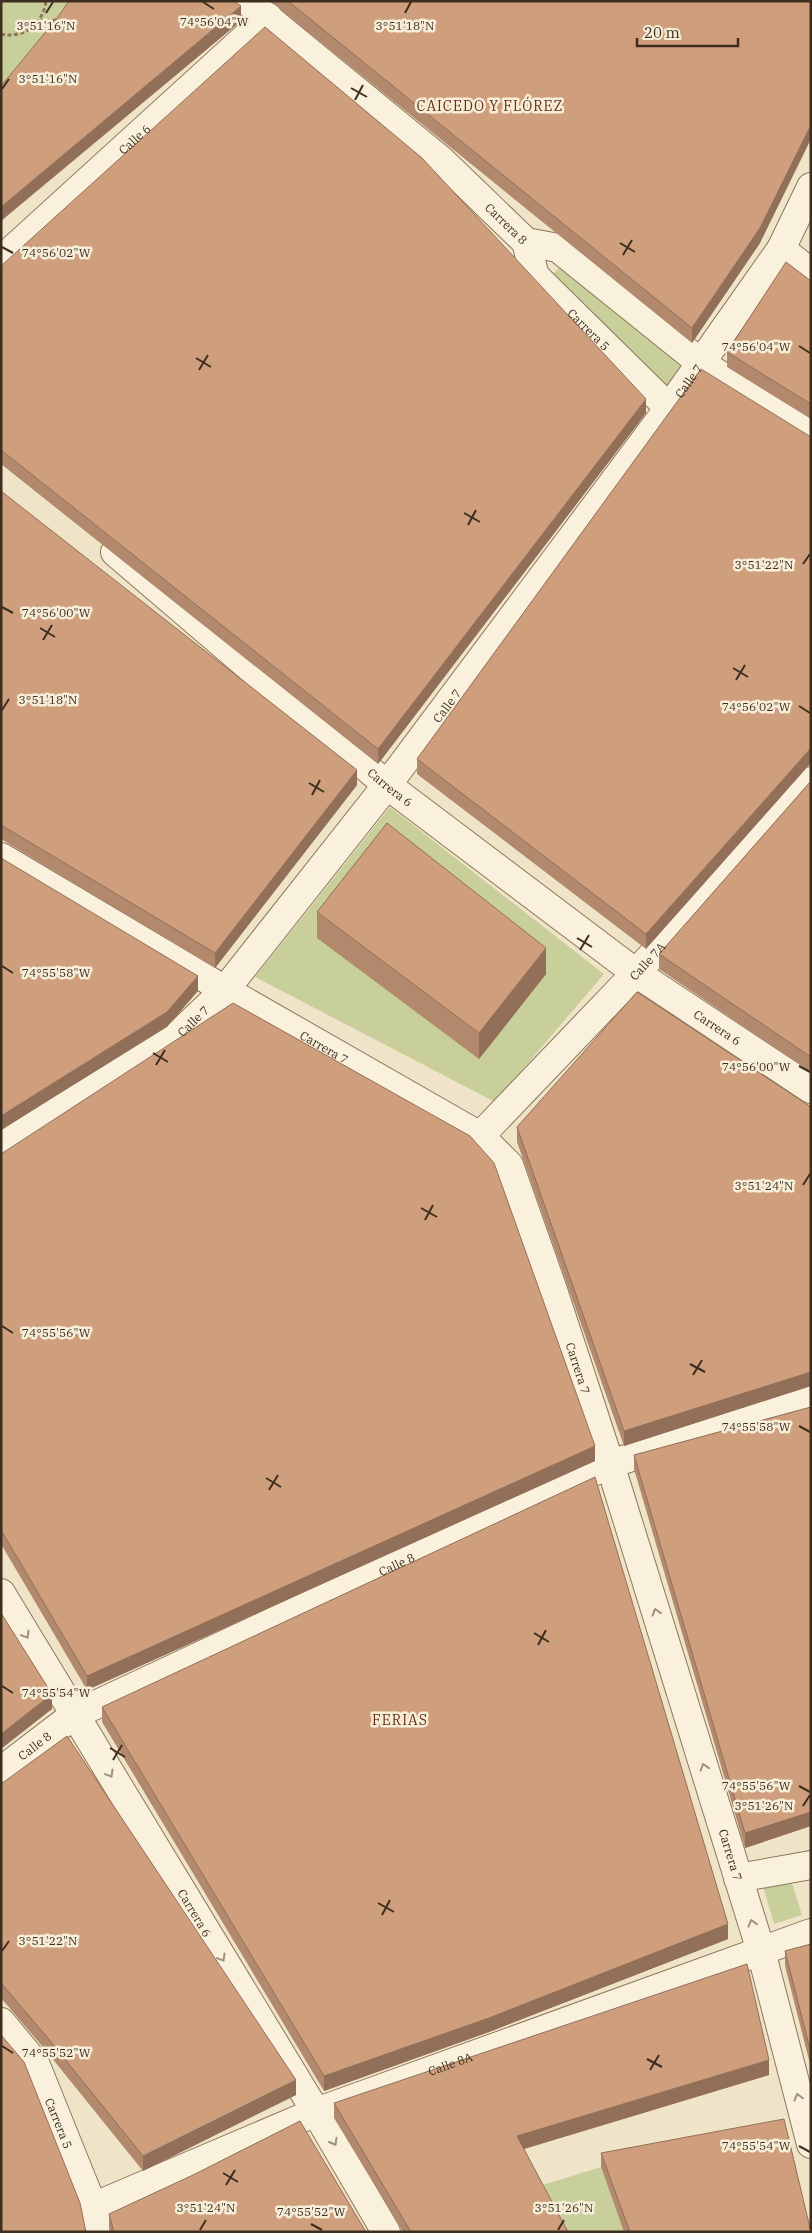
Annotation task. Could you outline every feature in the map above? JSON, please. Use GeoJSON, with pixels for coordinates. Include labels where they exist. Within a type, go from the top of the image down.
{"type":"FeatureCollection","features":[{"type":"Feature","properties":{"kind":"street","name":"Carrera 8"},"geometry":{"type":"LineString","coordinates":[[257,9],[442,160],[526,242],[558,248],[701,363],[811,432]]}},
{"type":"Feature","properties":{"kind":"street","name":"Calle 6"},"geometry":{"type":"LineString","coordinates":[[1,260],[257,9]]}},
{"type":"Feature","properties":{"kind":"street","name":"Calle 7"},"geometry":{"type":"LineString","coordinates":[[1,1147],[180,1033],[225,990],[387,786],[669,408],[781,249],[811,186]]}},
{"type":"Feature","properties":{"kind":"street","name":"Carrera 5"},"geometry":{"type":"LineString","coordinates":[[526,242],[536,276],[669,408]]}},
{"type":"Feature","properties":{"kind":"street"},"geometry":{"type":"LineString","coordinates":[[781,249],[811,273]]}},
{"type":"Feature","properties":{"kind":"street","name":"Carrera 6"},"geometry":{"type":"LineString","coordinates":[[94,532],[151,584],[387,786],[636,973],[811,1089]]}},
{"type":"Feature","properties":{"kind":"street","name":"Calle 7A"},"geometry":{"type":"LineString","coordinates":[[480,1136],[636,973],[811,781]]}},
{"type":"Feature","properties":{"kind":"street","name":"Carrera 7"},"geometry":{"type":"LineString","coordinates":[[1,856],[225,990],[480,1136],[509,1165],[552,1287],[610,1464],[761,1951],[811,2144]]}},
{"type":"Feature","properties":{"kind":"street","name":"Calle 8"},"geometry":{"type":"LineString","coordinates":[[1,1771],[74,1715],[610,1464],[811,1400]]}},
{"type":"Feature","properties":{"kind":"street","name":"Carrera 6"},"geometry":{"type":"LineString","coordinates":[[1,1594],[316,2112],[386,2232]]}},
{"type":"Feature","properties":{"kind":"street"},"geometry":{"type":"LineString","coordinates":[[738,1878],[811,1865]]}},
{"type":"Feature","properties":{"kind":"street","name":"Calle 8A"},"geometry":{"type":"LineString","coordinates":[[96,2219],[316,2112],[811,1933]]}},
{"type":"Feature","properties":{"kind":"street","name":"Carrera 5"},"geometry":{"type":"LineString","coordinates":[[1,2022],[35,2063],[96,2219]]}},
{"type":"Feature","properties":{"kind":"path"},"geometry":{"type":"LineString","coordinates":[[2,35],[21,34],[31,28],[40,20],[46,1]]}},
{"type":"Feature","properties":{"kind":"path"},"geometry":{"type":"LineString","coordinates":[[40,20],[50,22],[64,18]]}},
{"type":"Feature","properties":{"kind":"green space"},"geometry":{"type":"Polygon","coordinates":[[[1,1],[78,1],[1,101],[1,1]]]}},
{"type":"Feature","properties":{"kind":"green space"},"geometry":{"type":"Polygon","coordinates":[[[562,264],[682,364],[667,385],[550,278],[562,264]]]}},
{"type":"Feature","properties":{"kind":"green space"},"geometry":{"type":"Polygon","coordinates":[[[390,807],[604,974],[495,1102],[255,977],[390,807]]]}},
{"type":"Feature","properties":{"kind":"green space"},"geometry":{"type":"Polygon","coordinates":[[[790,1877],[802,1915],[774,1924],[763,1886],[790,1877]]]}},
{"type":"Feature","properties":{"kind":"green space"},"geometry":{"type":"Polygon","coordinates":[[[601,2167],[624,2232],[560,2232],[536,2187],[601,2167]]]}},
{"type":"Feature","properties":{"kind":"building"},"geometry":{"type":"Polygon","coordinates":[[[69,1],[234,1],[241,6],[1,207],[1,86],[69,1]]]}},
{"type":"Feature","properties":{"kind":"building"},"geometry":{"type":"Polygon","coordinates":[[[288,1],[811,1],[811,125],[760,228],[692,328],[288,1]]]}},
{"type":"Feature","properties":{"kind":"building"},"geometry":{"type":"Polygon","coordinates":[[[265,27],[422,158],[646,399],[378,749],[1,450],[1,266],[265,27]]]}},
{"type":"Feature","properties":{"kind":"building"},"geometry":{"type":"Polygon","coordinates":[[[786,262],[811,281],[811,404],[727,352],[786,262]]]}},
{"type":"Feature","properties":{"kind":"building"},"geometry":{"type":"Polygon","coordinates":[[[701,369],[811,437],[811,748],[646,934],[417,759],[701,369]]]}},
{"type":"Feature","properties":{"kind":"building"},"geometry":{"type":"Polygon","coordinates":[[[1,491],[357,770],[215,953],[1,825],[1,491]]]}},
{"type":"Feature","properties":{"kind":"building"},"geometry":{"type":"Polygon","coordinates":[[[811,781],[811,1057],[659,954],[811,781]]]}},
{"type":"Feature","properties":{"kind":"building"},"geometry":{"type":"Polygon","coordinates":[[[387,823],[546,948],[479,1033],[317,912],[387,823]]]}},
{"type":"Feature","properties":{"kind":"building"},"geometry":{"type":"Polygon","coordinates":[[[1,858],[198,976],[167,1012],[1,1116],[1,858]]]}},
{"type":"Feature","properties":{"kind":"building"},"geometry":{"type":"Polygon","coordinates":[[[637,992],[811,1107],[811,1372],[624,1431],[517,1127],[637,992]]]}},
{"type":"Feature","properties":{"kind":"building"},"geometry":{"type":"Polygon","coordinates":[[[233,1003],[470,1136],[494,1163],[595,1446],[87,1676],[1,1530],[1,1154],[233,1003]]]}},
{"type":"Feature","properties":{"kind":"building"},"geometry":{"type":"Polygon","coordinates":[[[811,1407],[811,1812],[745,1833],[634,1455],[811,1407]]]}},
{"type":"Feature","properties":{"kind":"building"},"geometry":{"type":"Polygon","coordinates":[[[595,1477],[728,1924],[489,2018],[324,2076],[102,1707],[595,1477]]]}},
{"type":"Feature","properties":{"kind":"building"},"geometry":{"type":"Polygon","coordinates":[[[1,1613],[52,1694],[1,1734],[1,1613]]]}},
{"type":"Feature","properties":{"kind":"building"},"geometry":{"type":"Polygon","coordinates":[[[67,1736],[296,2080],[143,2156],[1,1983],[1,1784],[67,1736]]]}},
{"type":"Feature","properties":{"kind":"building"},"geometry":{"type":"Polygon","coordinates":[[[811,1944],[811,2053],[785,1951],[811,1944]]]}},
{"type":"Feature","properties":{"kind":"building"},"geometry":{"type":"Polygon","coordinates":[[[747,1964],[769,2060],[517,2136],[568,2232],[411,2232],[334,2103],[747,1964]]]}},
{"type":"Feature","properties":{"kind":"building"},"geometry":{"type":"Polygon","coordinates":[[[1,2035],[24,2062],[80,2203],[86,2232],[1,2232],[1,2035]]]}},
{"type":"Feature","properties":{"kind":"building"},"geometry":{"type":"Polygon","coordinates":[[[784,2119],[811,2232],[630,2232],[601,2153],[784,2119]]]}},
{"type":"Feature","properties":{"kind":"building"},"geometry":{"type":"Polygon","coordinates":[[[300,2121],[366,2232],[114,2232],[109,2214],[193,2175],[300,2121]]]}},
{"type":"Feature","properties":{"kind":"district","name":"CAICEDO Y FLÓREZ"},"geometry":{"type":"Point","coordinates":[490,106]}},
{"type":"Feature","properties":{"kind":"district","name":"FERIAS"},"geometry":{"type":"Point","coordinates":[400,1720]}}]}
